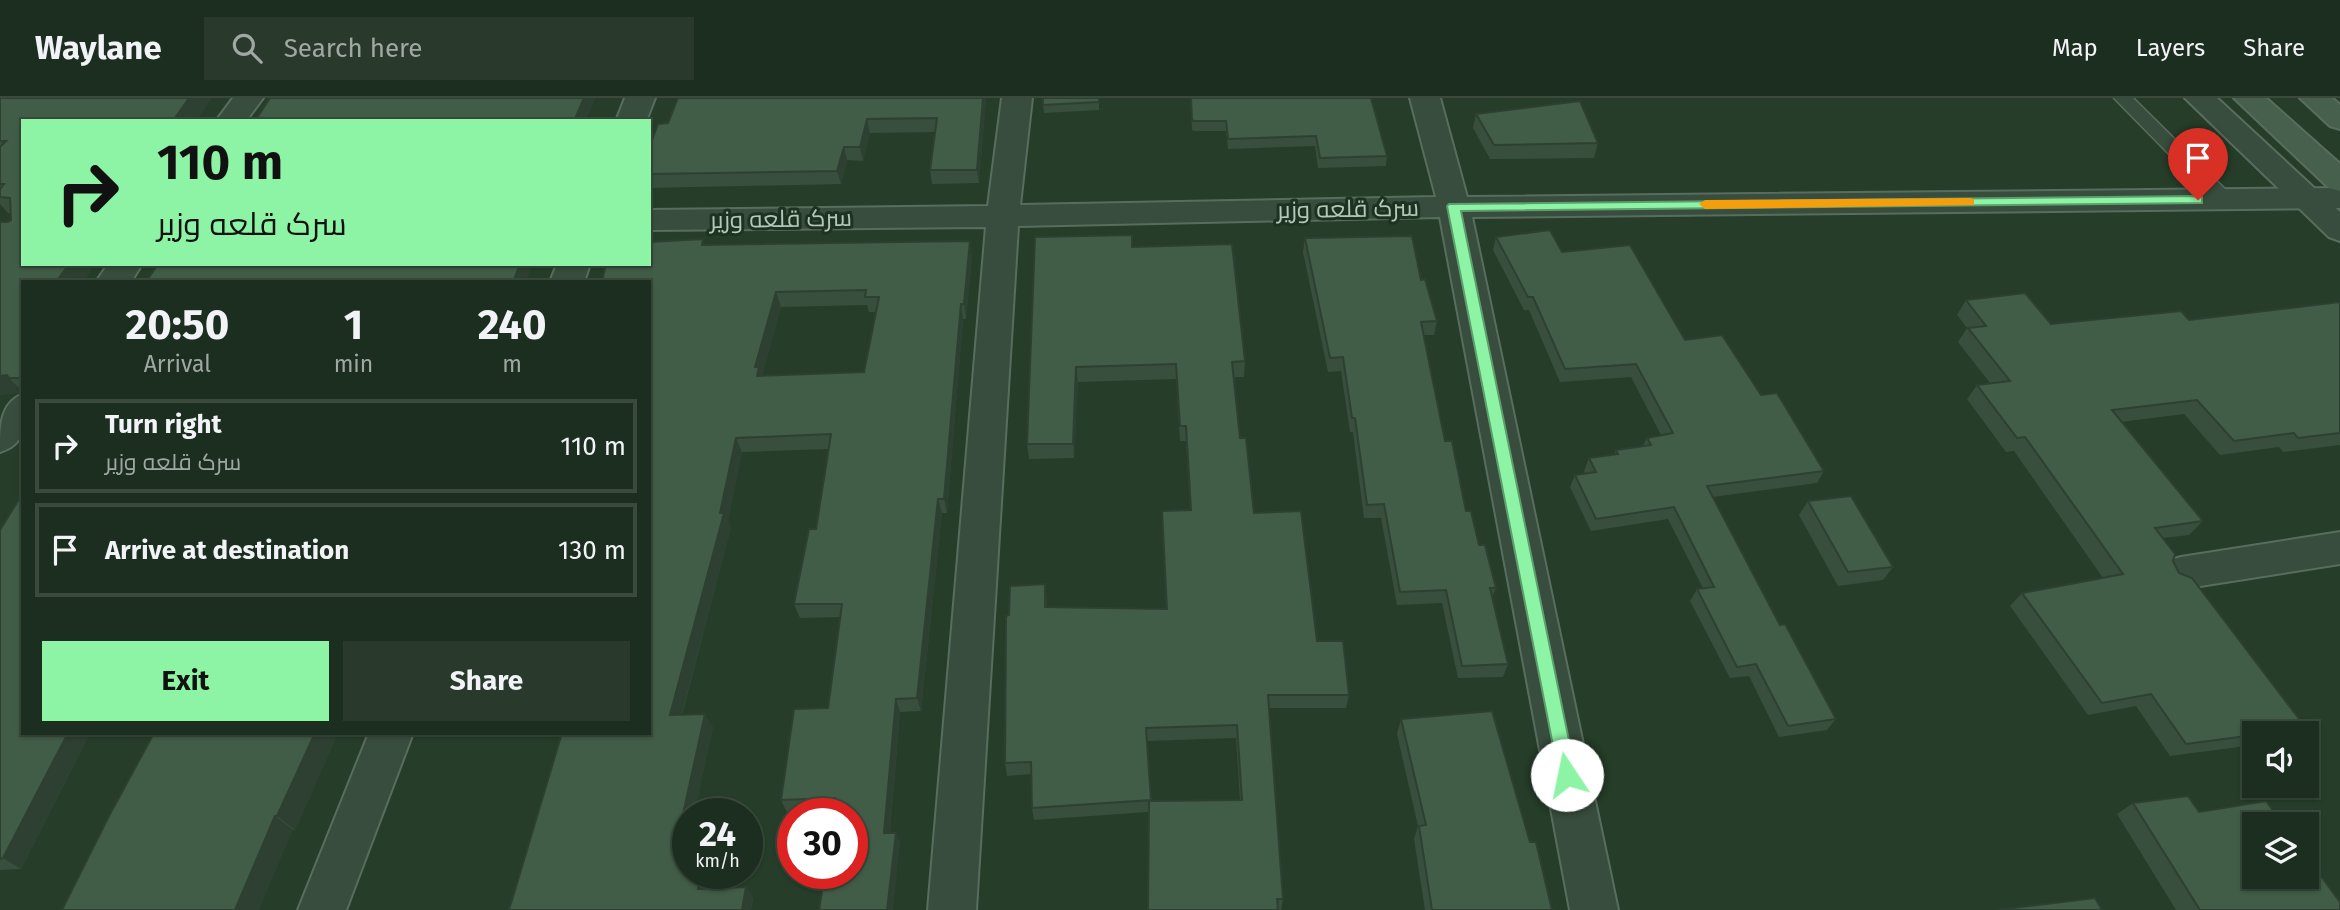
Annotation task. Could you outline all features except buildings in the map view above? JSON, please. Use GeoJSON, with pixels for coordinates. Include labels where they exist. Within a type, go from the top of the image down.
{"type":"FeatureCollection","features":[{"type":"Feature","properties":{"kind":"main road"},"geometry":{"type":"LineString","coordinates":[[2249,98],[2340,181]]}},
{"type":"Feature","properties":{"kind":"main road"},"geometry":{"type":"LineString","coordinates":[[2315,98],[2340,120]]}},
{"type":"Feature","properties":{"kind":"street"},"geometry":{"type":"LineString","coordinates":[[232,119],[247,98]]}},
{"type":"Feature","properties":{"kind":"street"},"geometry":{"type":"LineString","coordinates":[[632,119],[640,98]]}},
{"type":"Feature","properties":{"kind":"street"},"geometry":{"type":"LineString","coordinates":[[952,910],[1003,216],[1017,98]]}},
{"type":"Feature","properties":{"kind":"street"},"geometry":{"type":"LineString","coordinates":[[1425,98],[1454,206],[1594,910]]}},
{"type":"Feature","properties":{"kind":"street"},"geometry":{"type":"LineString","coordinates":[[2200,98],[2324,199],[2340,230]]}},
{"type":"Feature","properties":{"kind":"street","name":"سرک قلعه وزیر"},"geometry":{"type":"LineString","coordinates":[[651,220],[1003,216],[1454,206],[2324,199]]}},
{"type":"Feature","properties":{"kind":"street"},"geometry":{"type":"LineString","coordinates":[[0,438],[21,410]]}},
{"type":"Feature","properties":{"kind":"street"},"geometry":{"type":"LineString","coordinates":[[2181,573],[2340,548]]}},
{"type":"Feature","properties":{"kind":"street"},"geometry":{"type":"LineString","coordinates":[[322,910],[390,735]]}},
{"type":"Feature","properties":{"kind":"lane"},"geometry":{"type":"LineString","coordinates":[[2123,98],[2225,200]]}},
{"type":"Feature","properties":{"kind":"slow traffic"},"geometry":{"type":"LineString","coordinates":[[1705,204],[1970,202]]}},
{"type":"Feature","properties":{"kind":"route"},"geometry":{"type":"LineString","coordinates":[[1567,775],[1454,206],[2198,200]]}}]}
